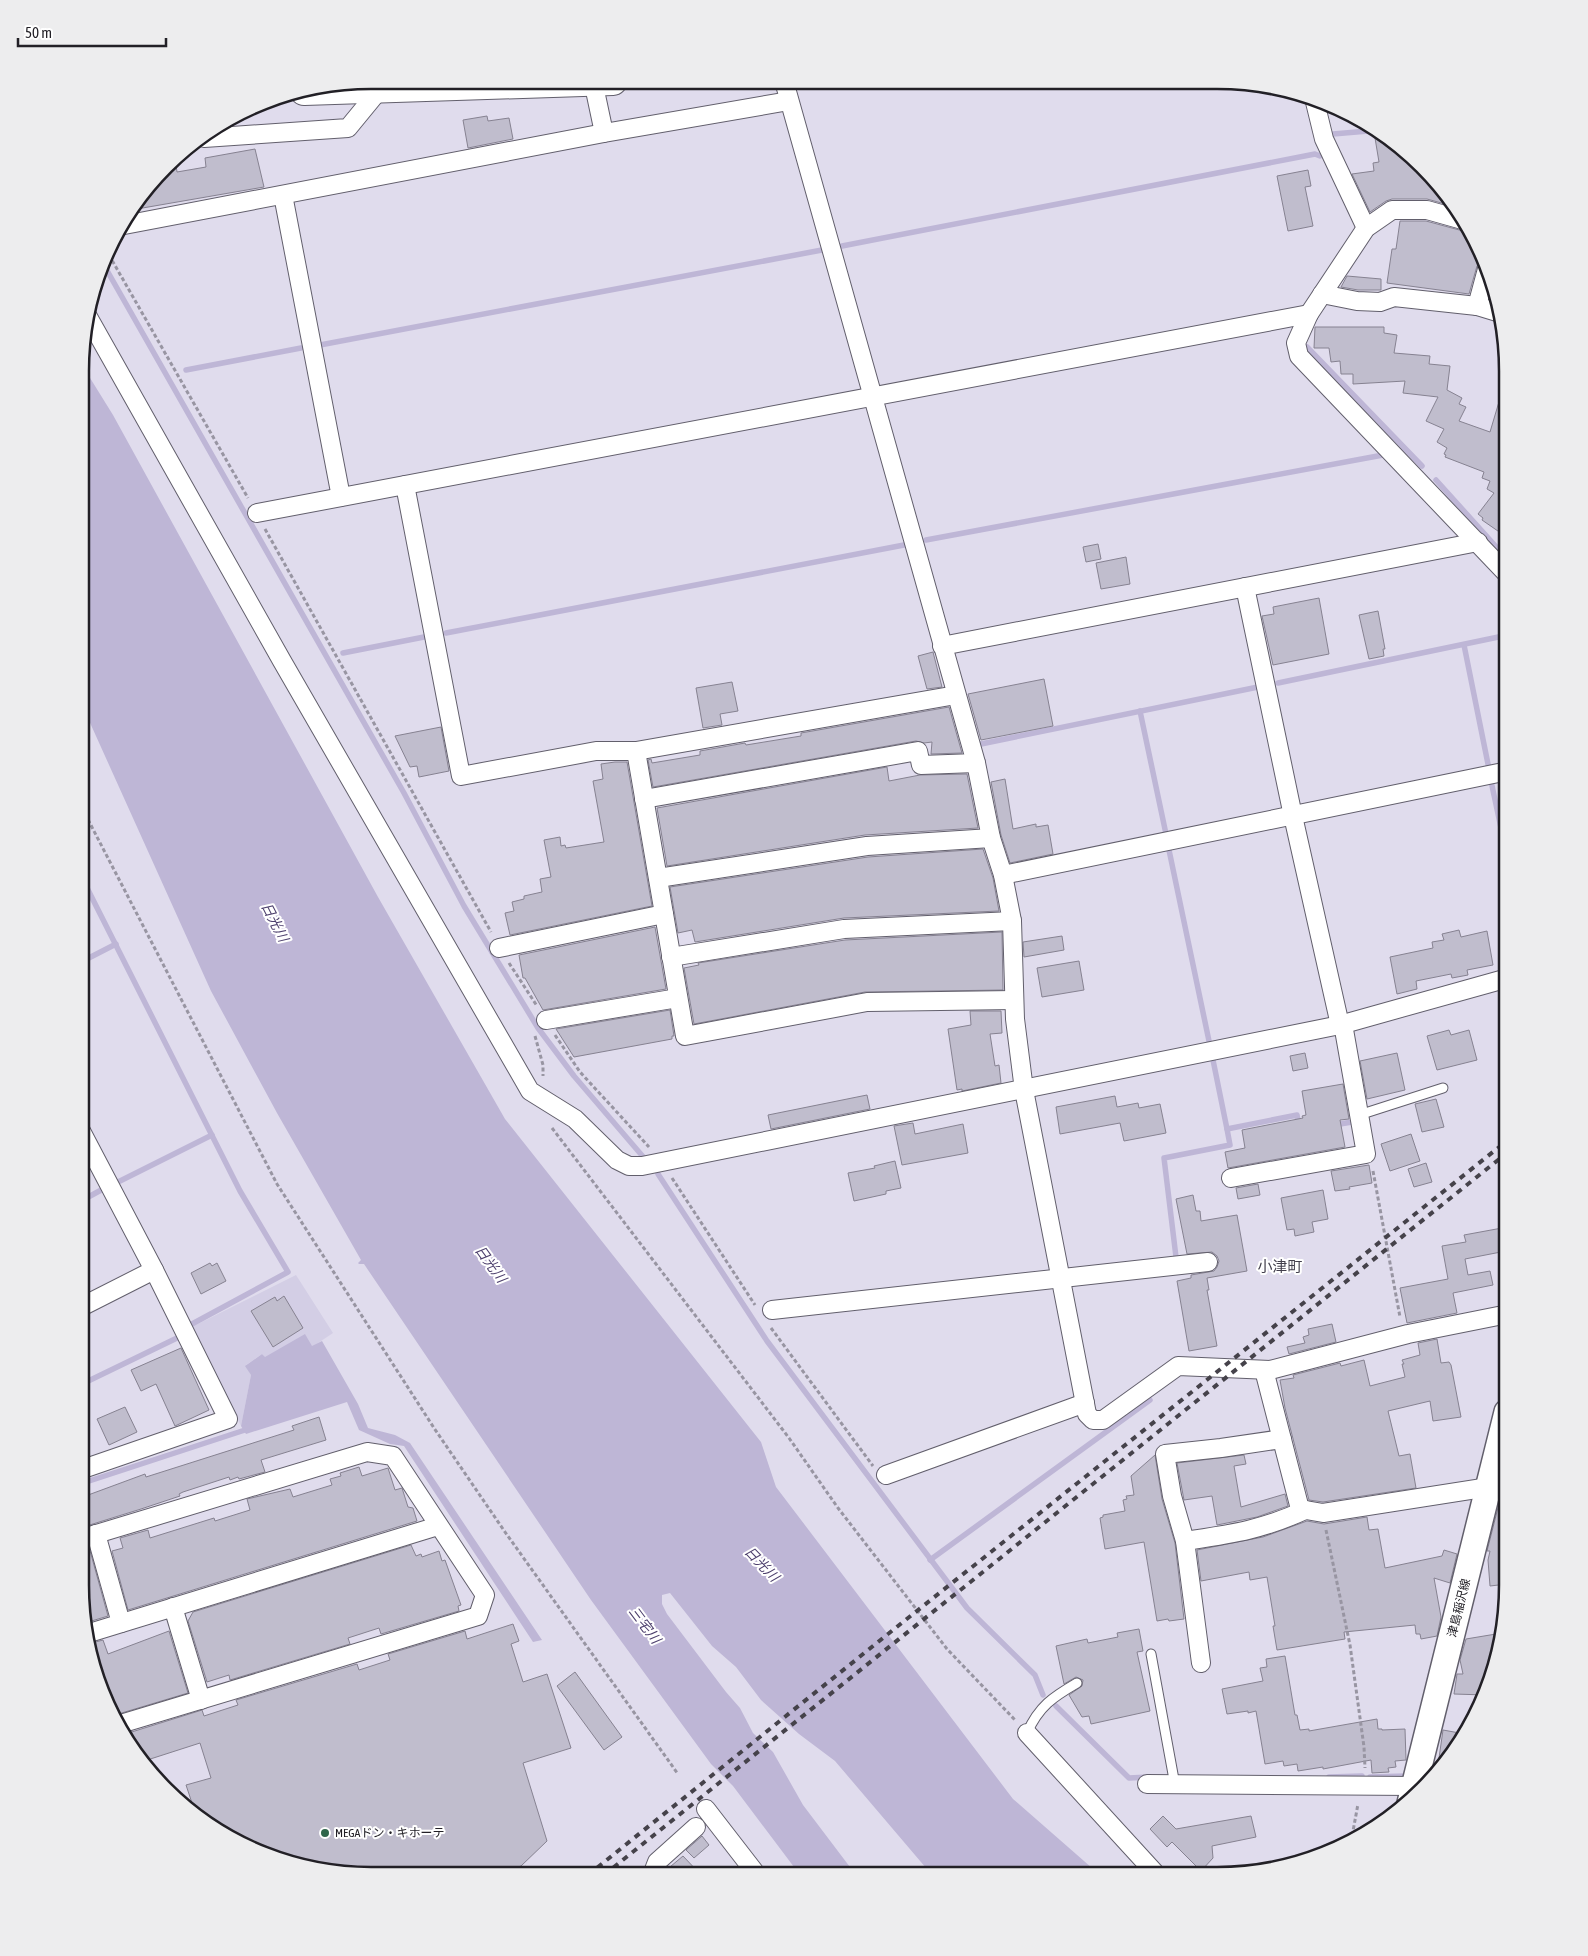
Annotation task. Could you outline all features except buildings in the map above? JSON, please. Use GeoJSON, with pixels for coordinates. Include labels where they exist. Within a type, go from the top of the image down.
{"type":"FeatureCollection","features":[{"type":"Feature","properties":{"kind":"main road"},"geometry":{"type":"LineString","coordinates":[[343,90],[380,89]]}},
{"type":"Feature","properties":{"kind":"main road","name":"津島稲沢線"},"geometry":{"type":"LineString","coordinates":[[1414,1788],[1495,1485],[1499,1463]]}},
{"type":"Feature","properties":{"kind":"street"},"geometry":{"type":"LineString","coordinates":[[212,137],[348,128],[380,89]]}},
{"type":"Feature","properties":{"kind":"street"},"geometry":{"type":"LineString","coordinates":[[603,89],[604,133]]}},
{"type":"Feature","properties":{"kind":"street"},"geometry":{"type":"LineString","coordinates":[[786,89],[871,397],[976,764],[991,838],[1002,876],[1012,921],[1015,1019],[1024,1090],[1087,1414],[1093,1420],[1103,1420],[1178,1366],[1264,1370],[1403,1335],[1499,1316]]}},
{"type":"Feature","properties":{"kind":"street"},"geometry":{"type":"LineString","coordinates":[[130,224],[604,133],[789,101]]}},
{"type":"Feature","properties":{"kind":"street"},"geometry":{"type":"LineString","coordinates":[[1316,107],[1324,139],[1366,228]]}},
{"type":"Feature","properties":{"kind":"street"},"geometry":{"type":"LineString","coordinates":[[283,195],[341,497]]}},
{"type":"Feature","properties":{"kind":"street"},"geometry":{"type":"LineString","coordinates":[[1454,218],[1427,210],[1392,210],[1366,228],[1309,314],[1296,343],[1300,356],[1499,565]]}},
{"type":"Feature","properties":{"kind":"street"},"geometry":{"type":"LineString","coordinates":[[1477,306],[1484,280]]}},
{"type":"Feature","properties":{"kind":"street"},"geometry":{"type":"LineString","coordinates":[[1322,294],[1357,301],[1380,302],[1394,297],[1477,306],[1493,312]]}},
{"type":"Feature","properties":{"kind":"street"},"geometry":{"type":"LineString","coordinates":[[257,513],[1309,314]]}},
{"type":"Feature","properties":{"kind":"street"},"geometry":{"type":"LineString","coordinates":[[93,325],[287,670],[530,1091],[575,1120],[617,1160],[629,1166],[642,1166],[1024,1090],[1341,1024],[1499,980]]}},
{"type":"Feature","properties":{"kind":"street"},"geometry":{"type":"LineString","coordinates":[[405,485],[461,776],[596,750],[636,751],[956,694]]}},
{"type":"Feature","properties":{"kind":"street"},"geometry":{"type":"LineString","coordinates":[[942,646],[1478,542]]}},
{"type":"Feature","properties":{"kind":"street"},"geometry":{"type":"LineString","coordinates":[[1231,1178],[1366,1154],[1341,1024],[1293,816],[1245,587]]}},
{"type":"Feature","properties":{"kind":"street"},"geometry":{"type":"LineString","coordinates":[[636,751],[685,1036],[867,1002],[1014,1000]]}},
{"type":"Feature","properties":{"kind":"street"},"geometry":{"type":"LineString","coordinates":[[644,799],[918,751],[921,766],[976,764]]}},
{"type":"Feature","properties":{"kind":"street"},"geometry":{"type":"LineString","coordinates":[[1002,876],[1499,773]]}},
{"type":"Feature","properties":{"kind":"street"},"geometry":{"type":"LineString","coordinates":[[658,878],[867,846],[991,838]]}},
{"type":"Feature","properties":{"kind":"street"},"geometry":{"type":"LineString","coordinates":[[499,948],[664,914]]}},
{"type":"Feature","properties":{"kind":"street"},"geometry":{"type":"LineString","coordinates":[[671,957],[844,929],[1012,921]]}},
{"type":"Feature","properties":{"kind":"street"},"geometry":{"type":"LineString","coordinates":[[540,1025],[678,998]]}},
{"type":"Feature","properties":{"kind":"street"},"geometry":{"type":"LineString","coordinates":[[89,1146],[154,1270],[228,1420],[89,1467]]}},
{"type":"Feature","properties":{"kind":"street"},"geometry":{"type":"LineString","coordinates":[[767,1316],[1061,1278],[1208,1262]]}},
{"type":"Feature","properties":{"kind":"street"},"geometry":{"type":"LineString","coordinates":[[89,1303],[154,1270]]}},
{"type":"Feature","properties":{"kind":"street"},"geometry":{"type":"LineString","coordinates":[[1264,1370],[1300,1509],[1323,1513],[1495,1485]]}},
{"type":"Feature","properties":{"kind":"street"},"geometry":{"type":"LineString","coordinates":[[886,1474],[1085,1402]]}},
{"type":"Feature","properties":{"kind":"street"},"geometry":{"type":"LineString","coordinates":[[1201,1664],[1185,1542],[1172,1496],[1166,1454],[1221,1448],[1282,1438]]}},
{"type":"Feature","properties":{"kind":"street"},"geometry":{"type":"LineString","coordinates":[[89,1537],[367,1452],[393,1456],[485,1595],[478,1616],[125,1723]]}},
{"type":"Feature","properties":{"kind":"street"},"geometry":{"type":"LineString","coordinates":[[1185,1542],[1248,1532],[1279,1522],[1305,1510]]}},
{"type":"Feature","properties":{"kind":"street"},"geometry":{"type":"LineString","coordinates":[[93,1632],[438,1526]]}},
{"type":"Feature","properties":{"kind":"street"},"geometry":{"type":"LineString","coordinates":[[89,1540],[121,1623]]}},
{"type":"Feature","properties":{"kind":"street"},"geometry":{"type":"LineString","coordinates":[[173,1607],[201,1700]]}},
{"type":"Feature","properties":{"kind":"street"},"geometry":{"type":"LineString","coordinates":[[1027,1733],[1150,1867]]}},
{"type":"Feature","properties":{"kind":"street"},"geometry":{"type":"LineString","coordinates":[[1147,1784],[1363,1786],[1407,1793]]}},
{"type":"Feature","properties":{"kind":"street"},"geometry":{"type":"LineString","coordinates":[[706,1809],[751,1867]]}},
{"type":"Feature","properties":{"kind":"street"},"geometry":{"type":"LineString","coordinates":[[655,1867],[657,1862],[696,1827]]}},
{"type":"Feature","properties":{"kind":"lane"},"geometry":{"type":"LineString","coordinates":[[1359,1115],[1443,1088]]}},
{"type":"Feature","properties":{"kind":"lane"},"geometry":{"type":"LineString","coordinates":[[1152,1654],[1174,1784]]}},
{"type":"Feature","properties":{"kind":"lane"},"geometry":{"type":"LineString","coordinates":[[1027,1733],[1042,1706],[1057,1694],[1078,1683]]}},
{"type":"Feature","properties":{"kind":"path"},"geometry":{"type":"LineString","coordinates":[[112,260],[257,513],[540,1025],[662,1162],[767,1316],[880,1476],[886,1474]]}},
{"type":"Feature","properties":{"kind":"path"},"geometry":{"type":"LineString","coordinates":[[89,821],[277,1184],[396,1370],[494,1516],[678,1774]]}},
{"type":"Feature","properties":{"kind":"path"},"geometry":{"type":"LineString","coordinates":[[540,1025],[543,1065],[542,1079],[534,1094],[538,1108],[783,1430],[868,1547],[947,1649],[1027,1733]]}},
{"type":"Feature","properties":{"kind":"path"},"geometry":{"type":"LineString","coordinates":[[1366,1154],[1371,1160],[1403,1335]]}},
{"type":"Feature","properties":{"kind":"path"},"geometry":{"type":"LineString","coordinates":[[1323,1513],[1350,1645],[1364,1747],[1363,1786],[1353,1832]]}},
{"type":"Feature","properties":{"kind":"shaded area"},"geometry":{"type":"Polygon","coordinates":[[[296,1275],[333,1333],[312,1347],[305,1335],[265,1358],[262,1354],[246,1365],[251,1375],[241,1426],[192,1327],[296,1275]]]}},
{"type":"Feature","properties":{"kind":"water"},"geometry":{"type":"Polygon","coordinates":[[[89,376],[113,415],[378,897],[505,1119],[761,1442],[776,1487],[1013,1799],[1091,1867],[925,1867],[835,1761],[799,1734],[761,1700],[736,1667],[712,1646],[670,1593],[662,1595],[662,1604],[667,1614],[740,1708],[753,1733],[773,1752],[803,1805],[850,1867],[794,1867],[733,1786],[711,1764],[591,1600],[364,1264],[358,1263],[361,1260],[277,1113],[211,991],[89,721],[89,376]]]}},
{"type":"Feature","properties":{"kind":"water"},"geometry":{"type":"Polygon","coordinates":[[[305,1334],[312,1346],[322,1341],[358,1404],[368,1428],[395,1435],[410,1443],[542,1640],[533,1642],[404,1446],[390,1444],[359,1430],[347,1402],[246,1434],[241,1426],[251,1375],[245,1366],[262,1354],[265,1357],[305,1334]]]}},
{"type":"Feature","properties":{"kind":"waterway"},"geometry":{"type":"LineString","coordinates":[[1333,134],[1366,131]]}},
{"type":"Feature","properties":{"kind":"waterway"},"geometry":{"type":"LineString","coordinates":[[842,246],[1315,154],[1320,156]]}},
{"type":"Feature","properties":{"kind":"waterway"},"geometry":{"type":"LineString","coordinates":[[320,345],[822,250]]}},
{"type":"Feature","properties":{"kind":"waterway"},"geometry":{"type":"LineString","coordinates":[[107,271],[404,793],[464,906],[538,1028],[574,1076],[645,1159]]}},
{"type":"Feature","properties":{"kind":"waterway"},"geometry":{"type":"LineString","coordinates":[[1307,347],[1422,466]]}},
{"type":"Feature","properties":{"kind":"waterway"},"geometry":{"type":"LineString","coordinates":[[186,370],[301,348]]}},
{"type":"Feature","properties":{"kind":"waterway"},"geometry":{"type":"LineString","coordinates":[[926,540],[1383,455]]}},
{"type":"Feature","properties":{"kind":"waterway"},"geometry":{"type":"LineString","coordinates":[[1436,480],[1499,550]]}},
{"type":"Feature","properties":{"kind":"waterway"},"geometry":{"type":"LineString","coordinates":[[446,633],[904,545]]}},
{"type":"Feature","properties":{"kind":"waterway"},"geometry":{"type":"LineString","coordinates":[[343,653],[424,637]]}},
{"type":"Feature","properties":{"kind":"waterway"},"geometry":{"type":"LineString","coordinates":[[1278,683],[1499,637]]}},
{"type":"Feature","properties":{"kind":"waterway"},"geometry":{"type":"LineString","coordinates":[[1464,645],[1489,769]]}},
{"type":"Feature","properties":{"kind":"waterway"},"geometry":{"type":"LineString","coordinates":[[981,744],[1258,687]]}},
{"type":"Feature","properties":{"kind":"waterway"},"geometry":{"type":"LineString","coordinates":[[1140,711],[1166,834]]}},
{"type":"Feature","properties":{"kind":"waterway"},"geometry":{"type":"LineString","coordinates":[[1491,781],[1499,819]]}},
{"type":"Feature","properties":{"kind":"waterway"},"geometry":{"type":"LineString","coordinates":[[1169,850],[1209,1041]]}},
{"type":"Feature","properties":{"kind":"waterway"},"geometry":{"type":"LineString","coordinates":[[89,892],[240,1191],[288,1272],[192,1324]]}},
{"type":"Feature","properties":{"kind":"waterway"},"geometry":{"type":"LineString","coordinates":[[89,958],[116,944]]}},
{"type":"Feature","properties":{"kind":"waterway"},"geometry":{"type":"LineString","coordinates":[[1213,1060],[1227,1129],[1297,1115],[1299,1126]]}},
{"type":"Feature","properties":{"kind":"waterway"},"geometry":{"type":"LineString","coordinates":[[1334,1125],[1352,1122]]}},
{"type":"Feature","properties":{"kind":"waterway"},"geometry":{"type":"LineString","coordinates":[[1176,1257],[1164,1158],[1230,1145],[1227,1129]]}},
{"type":"Feature","properties":{"kind":"waterway"},"geometry":{"type":"LineString","coordinates":[[118,1182],[212,1135]]}},
{"type":"Feature","properties":{"kind":"waterway"},"geometry":{"type":"LineString","coordinates":[[658,1174],[767,1341],[967,1608],[1035,1675],[1043,1695]]}},
{"type":"Feature","properties":{"kind":"waterway"},"geometry":{"type":"LineString","coordinates":[[89,1197],[103,1189]]}},
{"type":"Feature","properties":{"kind":"waterway"},"geometry":{"type":"LineString","coordinates":[[89,1381],[177,1338]]}},
{"type":"Feature","properties":{"kind":"waterway"},"geometry":{"type":"LineString","coordinates":[[930,1560],[1150,1400]]}},
{"type":"Feature","properties":{"kind":"waterway"},"geometry":{"type":"LineString","coordinates":[[89,1481],[245,1430],[249,1424]]}},
{"type":"Feature","properties":{"kind":"waterway"},"geometry":{"type":"LineString","coordinates":[[1056,1706],[1129,1778],[1149,1777]]}},
{"type":"Feature","properties":{"kind":"waterway"},"geometry":{"type":"LineString","coordinates":[[1329,1777],[1362,1776]]}},
{"type":"Feature","properties":{"kind":"waterway"},"geometry":{"type":"LineString","coordinates":[[1370,1777],[1406,1776]]}},
{"type":"Feature","properties":{"kind":"railway"},"geometry":{"type":"LineString","coordinates":[[598,1867],[1499,1147]]}},
{"type":"Feature","properties":{"kind":"railway"},"geometry":{"type":"LineString","coordinates":[[614,1867],[1499,1159]]}},
{"type":"Feature","properties":{"kind":"place","name":"MEGAドン・キホーテ"},"geometry":{"type":"Point","coordinates":[325,1833]}},
{"type":"Feature","properties":{"kind":"district","name":"小津町"},"geometry":{"type":"Point","coordinates":[1280,1267]}},
{"type":"Feature","properties":{"kind":"water label","name":"日光川"},"geometry":{"type":"Point","coordinates":[275,922]}},
{"type":"Feature","properties":{"kind":"water label","name":"日光川"},"geometry":{"type":"Point","coordinates":[491,1264]}},
{"type":"Feature","properties":{"kind":"water label","name":"日光川"},"geometry":{"type":"Point","coordinates":[762,1564]}},
{"type":"Feature","properties":{"kind":"water label","name":"三宅川"},"geometry":{"type":"Point","coordinates":[645,1625]}}]}
